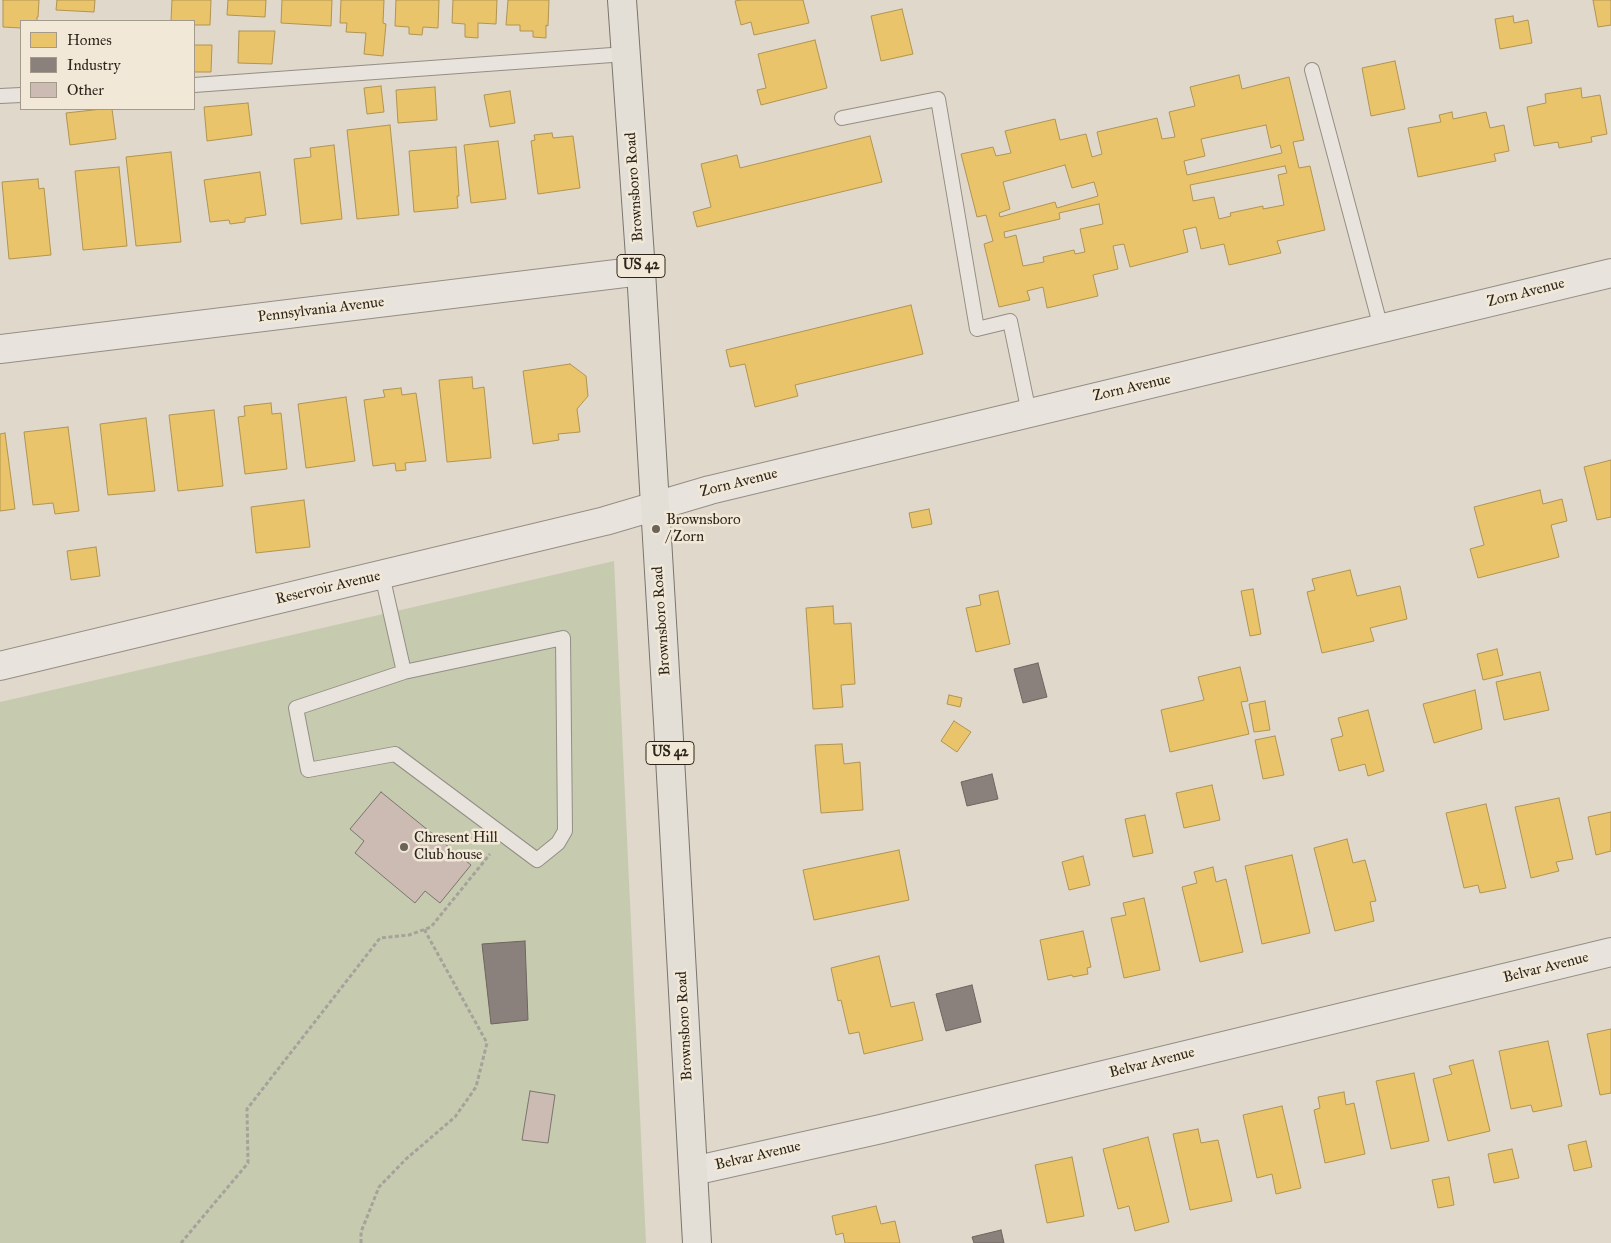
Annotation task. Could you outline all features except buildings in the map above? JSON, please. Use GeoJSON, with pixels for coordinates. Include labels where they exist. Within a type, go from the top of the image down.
{"type":"FeatureCollection","features":[{"type":"Feature","properties":{"kind":"main road","name":"Brownsboro Road"},"geometry":{"type":"LineString","coordinates":[[622,0],[641,271],[697,1243]]}},
{"type":"Feature","properties":{"kind":"street","name":"Pennsylvania Avenue"},"geometry":{"type":"LineString","coordinates":[[0,349],[641,271]]}},
{"type":"Feature","properties":{"kind":"street","name":"Zorn Avenue"},"geometry":{"type":"LineString","coordinates":[[654,506],[719,488],[1611,273]]}},
{"type":"Feature","properties":{"kind":"street","name":"Reservoir Avenue"},"geometry":{"type":"LineString","coordinates":[[0,666],[605,521],[654,506]]}},
{"type":"Feature","properties":{"kind":"street","name":"Belvar Avenue"},"geometry":{"type":"LineString","coordinates":[[693,1171],[891,1126],[1611,952]]}},
{"type":"Feature","properties":{"kind":"lane"},"geometry":{"type":"LineString","coordinates":[[195,85],[626,54]]}},
{"type":"Feature","properties":{"kind":"lane"},"geometry":{"type":"LineString","coordinates":[[1312,70],[1381,328]]}},
{"type":"Feature","properties":{"kind":"lane"},"geometry":{"type":"LineString","coordinates":[[0,96],[20,95]]}},
{"type":"Feature","properties":{"kind":"lane"},"geometry":{"type":"LineString","coordinates":[[842,118],[938,99],[977,329],[1010,321],[1029,413]]}},
{"type":"Feature","properties":{"kind":"lane"},"geometry":{"type":"LineString","coordinates":[[382,575],[404,672]]}},
{"type":"Feature","properties":{"kind":"lane"},"geometry":{"type":"LineString","coordinates":[[563,638],[564,831],[558,843],[537,860],[395,754],[308,770],[296,708],[404,672],[563,638]]}},
{"type":"Feature","properties":{"kind":"path"},"geometry":{"type":"LineString","coordinates":[[181,1243],[248,1163],[247,1109],[380,938],[409,935],[431,927],[505,836]]}},
{"type":"Feature","properties":{"kind":"path"},"geometry":{"type":"LineString","coordinates":[[361,1243],[361,1232],[379,1187],[406,1159],[455,1117],[476,1087],[487,1043],[424,930]]}},
{"type":"Feature","properties":{"kind":"green space"},"geometry":{"type":"Polygon","coordinates":[[[614,561],[646,1243],[0,1243],[0,702],[614,561]]]}},
{"type":"Feature","properties":{"kind":"place","name":"Brownsboro / Zorn"},"geometry":{"type":"Point","coordinates":[656,529]}},
{"type":"Feature","properties":{"kind":"place","name":"Chresent Hill Club house"},"geometry":{"type":"Point","coordinates":[404,847]}}]}
